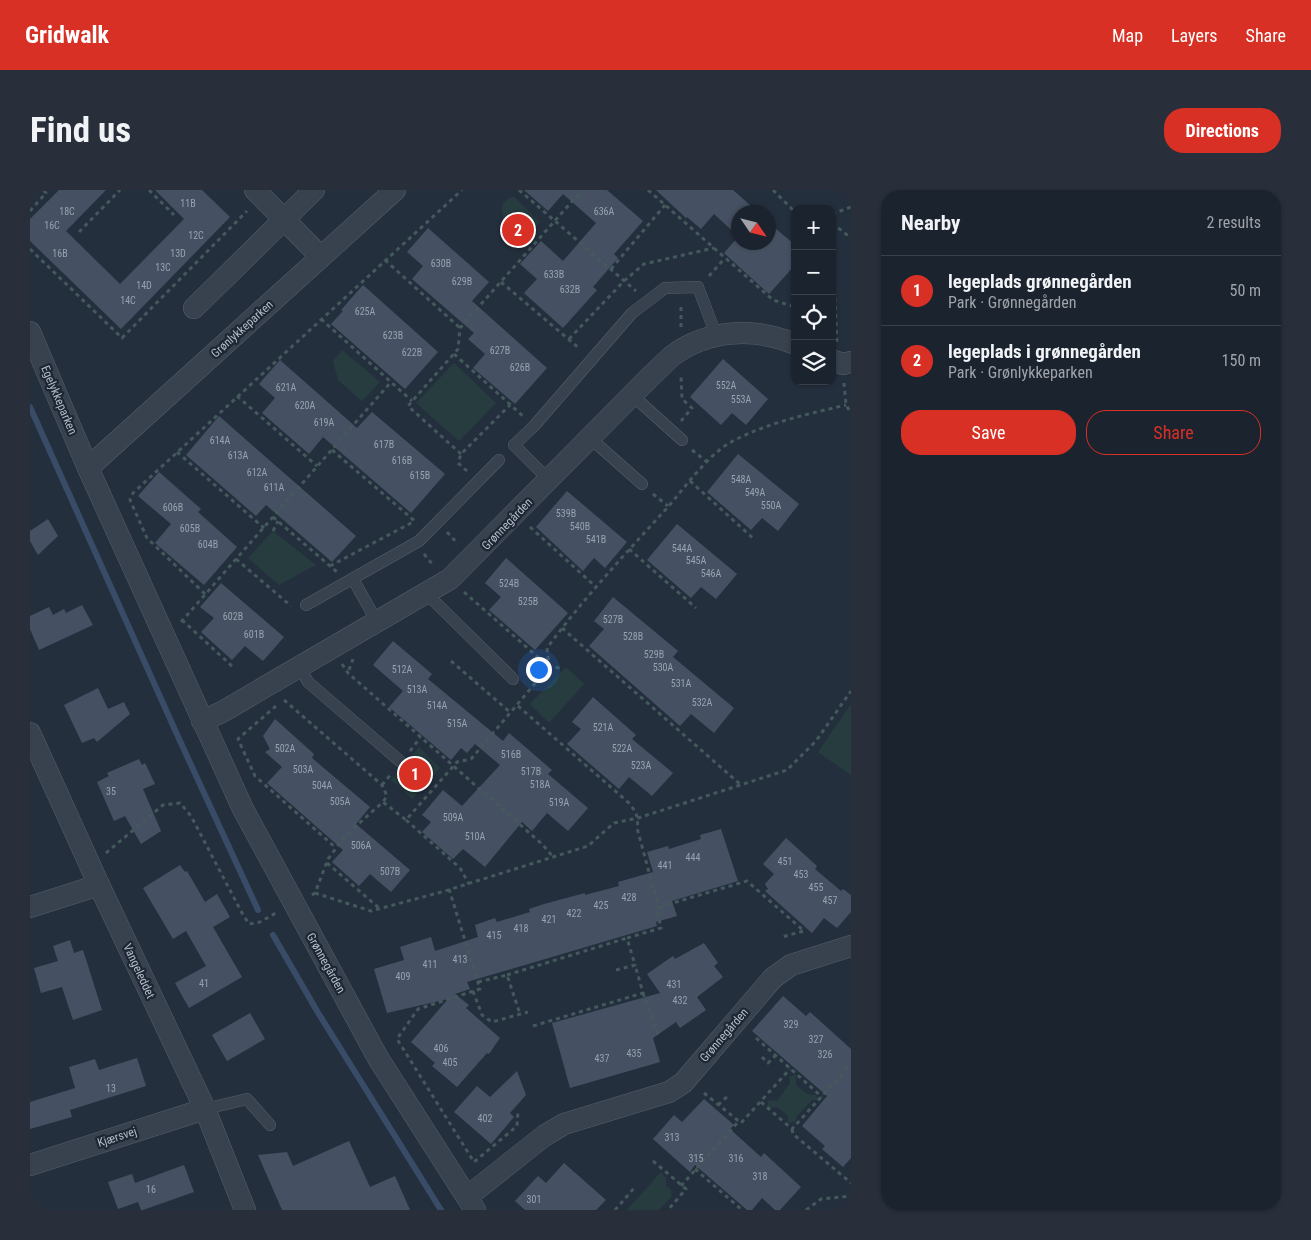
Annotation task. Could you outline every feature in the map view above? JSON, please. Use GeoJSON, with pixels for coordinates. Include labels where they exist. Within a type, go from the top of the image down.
{"type":"FeatureCollection","features":[{"type":"Feature","properties":{"kind":"street"},"geometry":{"type":"LineString","coordinates":[[194,308],[314,190]]}},
{"type":"Feature","properties":{"kind":"street","name":"Grønlykkeparken"},"geometry":{"type":"LineString","coordinates":[[88,468],[395,190]]}},
{"type":"Feature","properties":{"kind":"street"},"geometry":{"type":"LineString","coordinates":[[258,193],[321,257]]}},
{"type":"Feature","properties":{"kind":"street","name":"Egelykkeparken"},"geometry":{"type":"LineString","coordinates":[[30,332],[88,468]]}},
{"type":"Feature","properties":{"kind":"street","name":"Grønnegården"},"geometry":{"type":"LineString","coordinates":[[202,721],[222,712],[450,579],[673,356],[692,344],[716,335],[740,332],[779,337],[791,342]]}},
{"type":"Feature","properties":{"kind":"street","name":"Grønnegården"},"geometry":{"type":"LineString","coordinates":[[88,468],[243,809],[378,1058],[471,1204],[544,1136],[564,1124],[669,1092],[682,1083],[773,978],[791,965],[851,946]]}},
{"type":"Feature","properties":{"kind":"street","name":"Vangeleddet"},"geometry":{"type":"LineString","coordinates":[[30,733],[205,1110],[244,1210]]}},
{"type":"Feature","properties":{"kind":"street"},"geometry":{"type":"LineString","coordinates":[[30,907],[95,876]]}},
{"type":"Feature","properties":{"kind":"street","name":"Kjærsvej"},"geometry":{"type":"LineString","coordinates":[[30,1165],[205,1110]]}},
{"type":"Feature","properties":{"kind":"lane"},"geometry":{"type":"LineString","coordinates":[[549,480],[514,445],[534,426],[632,313],[665,288],[698,287],[716,335]]}},
{"type":"Feature","properties":{"kind":"lane"},"geometry":{"type":"LineString","coordinates":[[632,395],[682,440]]}},
{"type":"Feature","properties":{"kind":"lane"},"geometry":{"type":"LineString","coordinates":[[590,438],[642,484]]}},
{"type":"Feature","properties":{"kind":"lane"},"geometry":{"type":"LineString","coordinates":[[306,605],[416,543],[429,533],[499,460]]}},
{"type":"Feature","properties":{"kind":"lane"},"geometry":{"type":"LineString","coordinates":[[348,581],[377,622]]}},
{"type":"Feature","properties":{"kind":"lane"},"geometry":{"type":"LineString","coordinates":[[426,594],[513,679]]}},
{"type":"Feature","properties":{"kind":"lane"},"geometry":{"type":"LineString","coordinates":[[299,666],[308,682],[401,762]]}},
{"type":"Feature","properties":{"kind":"lane"},"geometry":{"type":"LineString","coordinates":[[205,1110],[247,1099],[270,1125]]}},
{"type":"Feature","properties":{"kind":"path"},"geometry":{"type":"LineString","coordinates":[[30,211],[46,193],[44,190]]}},
{"type":"Feature","properties":{"kind":"path"},"geometry":{"type":"LineString","coordinates":[[80,232],[120,190]]}},
{"type":"Feature","properties":{"kind":"path"},"geometry":{"type":"LineString","coordinates":[[149,190],[174,215]]}},
{"type":"Feature","properties":{"kind":"path"},"geometry":{"type":"LineString","coordinates":[[205,594],[147,538],[130,500],[133,493],[462,190]]}},
{"type":"Feature","properties":{"kind":"path"},"geometry":{"type":"LineString","coordinates":[[519,190],[648,301]]}},
{"type":"Feature","properties":{"kind":"path"},"geometry":{"type":"LineString","coordinates":[[461,454],[408,406],[458,350],[460,328],[582,190]]}},
{"type":"Feature","properties":{"kind":"path"},"geometry":{"type":"LineString","coordinates":[[648,190],[773,300],[791,306]]}},
{"type":"Feature","properties":{"kind":"path"},"geometry":{"type":"LineString","coordinates":[[773,190],[791,208]]}},
{"type":"Feature","properties":{"kind":"path"},"geometry":{"type":"LineString","coordinates":[[30,249],[122,338],[258,193]]}},
{"type":"Feature","properties":{"kind":"path"},"geometry":{"type":"LineString","coordinates":[[611,269],[665,206]]}},
{"type":"Feature","properties":{"kind":"path"},"geometry":{"type":"LineString","coordinates":[[836,213],[851,207]]}},
{"type":"Feature","properties":{"kind":"path"},"geometry":{"type":"LineString","coordinates":[[836,226],[851,238]]}},
{"type":"Feature","properties":{"kind":"path"},"geometry":{"type":"LineString","coordinates":[[569,339],[624,281],[644,264],[714,248]]}},
{"type":"Feature","properties":{"kind":"path"},"geometry":{"type":"LineString","coordinates":[[832,250],[834,295]]}},
{"type":"Feature","properties":{"kind":"path"},"geometry":{"type":"LineString","coordinates":[[698,287],[726,258]]}},
{"type":"Feature","properties":{"kind":"path"},"geometry":{"type":"LineString","coordinates":[[385,260],[460,328]]}},
{"type":"Feature","properties":{"kind":"path"},"geometry":{"type":"LineString","coordinates":[[501,282],[592,359]]}},
{"type":"Feature","properties":{"kind":"path"},"geometry":{"type":"LineString","coordinates":[[321,319],[412,401]]}},
{"type":"Feature","properties":{"kind":"path"},"geometry":{"type":"LineString","coordinates":[[836,324],[846,405],[851,413]]}},
{"type":"Feature","properties":{"kind":"path"},"geometry":{"type":"LineString","coordinates":[[454,354],[534,426]]}},
{"type":"Feature","properties":{"kind":"path"},"geometry":{"type":"LineString","coordinates":[[163,635],[174,630],[391,382]]}},
{"type":"Feature","properties":{"kind":"path"},"geometry":{"type":"LineString","coordinates":[[238,396],[317,466]]}},
{"type":"Feature","properties":{"kind":"path"},"geometry":{"type":"LineString","coordinates":[[478,482],[458,463],[461,454],[510,405]]}},
{"type":"Feature","properties":{"kind":"path"},"geometry":{"type":"LineString","coordinates":[[406,820],[457,762],[471,759],[518,706],[549,667],[547,648],[562,628],[629,549],[707,462],[730,443],[763,428],[846,405]]}},
{"type":"Feature","properties":{"kind":"path"},"geometry":{"type":"LineString","coordinates":[[332,450],[429,533]]}},
{"type":"Feature","properties":{"kind":"path"},"geometry":{"type":"LineString","coordinates":[[177,452],[264,528]]}},
{"type":"Feature","properties":{"kind":"path"},"geometry":{"type":"LineString","coordinates":[[690,481],[755,540]]}},
{"type":"Feature","properties":{"kind":"path"},"geometry":{"type":"LineString","coordinates":[[516,515],[596,587]]}},
{"type":"Feature","properties":{"kind":"path"},"geometry":{"type":"LineString","coordinates":[[273,517],[348,581]]}},
{"type":"Feature","properties":{"kind":"path"},"geometry":{"type":"LineString","coordinates":[[274,530],[278,521]]}},
{"type":"Feature","properties":{"kind":"path"},"geometry":{"type":"LineString","coordinates":[[330,566],[415,522]]}},
{"type":"Feature","properties":{"kind":"path"},"geometry":{"type":"LineString","coordinates":[[437,524],[473,558]]}},
{"type":"Feature","properties":{"kind":"path"},"geometry":{"type":"LineString","coordinates":[[416,543],[430,562],[549,667],[560,668]]}},
{"type":"Feature","properties":{"kind":"path"},"geometry":{"type":"LineString","coordinates":[[629,549],[696,608]]}},
{"type":"Feature","properties":{"kind":"path"},"geometry":{"type":"LineString","coordinates":[[236,559],[296,610],[306,605]]}},
{"type":"Feature","properties":{"kind":"path"},"geometry":{"type":"LineString","coordinates":[[182,620],[234,668]]}},
{"type":"Feature","properties":{"kind":"path"},"geometry":{"type":"LineString","coordinates":[[562,628],[741,785]]}},
{"type":"Feature","properties":{"kind":"path"},"geometry":{"type":"LineString","coordinates":[[333,647],[348,673],[543,845],[553,857]]}},
{"type":"Feature","properties":{"kind":"path"},"geometry":{"type":"LineString","coordinates":[[450,661],[511,713]]}},
{"type":"Feature","properties":{"kind":"path"},"geometry":{"type":"LineString","coordinates":[[315,893],[371,911],[469,884],[588,846],[614,824],[787,770],[816,741],[851,691]]}},
{"type":"Feature","properties":{"kind":"path"},"geometry":{"type":"LineString","coordinates":[[95,876],[164,805],[180,803],[191,816],[249,924],[260,922],[295,906],[315,893],[327,863],[336,848],[345,836],[383,802],[387,796],[382,785],[284,699],[238,739],[255,776],[336,848]]}},
{"type":"Feature","properties":{"kind":"path"},"geometry":{"type":"LineString","coordinates":[[478,982],[661,928],[659,909],[637,828],[638,818],[629,803],[518,706]]}},
{"type":"Feature","properties":{"kind":"path"},"geometry":{"type":"LineString","coordinates":[[383,802],[460,868],[469,884]]}},
{"type":"Feature","properties":{"kind":"path"},"geometry":{"type":"LineString","coordinates":[[327,863],[379,909]]}},
{"type":"Feature","properties":{"kind":"path"},"geometry":{"type":"LineString","coordinates":[[659,909],[666,905],[747,881],[804,931],[782,938]]}},
{"type":"Feature","properties":{"kind":"path"},"geometry":{"type":"LineString","coordinates":[[449,889],[480,989],[418,1009],[397,1039],[474,1162],[516,1126],[518,1111]]}},
{"type":"Feature","properties":{"kind":"path"},"geometry":{"type":"LineString","coordinates":[[627,938],[643,993],[658,1035]]}},
{"type":"Feature","properties":{"kind":"path"},"geometry":{"type":"LineString","coordinates":[[616,970],[635,966]]}},
{"type":"Feature","properties":{"kind":"path"},"geometry":{"type":"LineString","coordinates":[[507,975],[520,1014]]}},
{"type":"Feature","properties":{"kind":"path"},"geometry":{"type":"LineString","coordinates":[[474,991],[482,1016],[492,1022],[528,1012]]}},
{"type":"Feature","properties":{"kind":"path"},"geometry":{"type":"LineString","coordinates":[[533,1026],[643,993]]}},
{"type":"Feature","properties":{"kind":"path"},"geometry":{"type":"LineString","coordinates":[[756,1038],[822,1097]]}},
{"type":"Feature","properties":{"kind":"path"},"geometry":{"type":"LineString","coordinates":[[762,1057],[768,1063],[775,1056]]}},
{"type":"Feature","properties":{"kind":"path"},"geometry":{"type":"LineString","coordinates":[[792,1129],[851,1064]]}},
{"type":"Feature","properties":{"kind":"path"},"geometry":{"type":"LineString","coordinates":[[680,1186],[738,1122],[741,1123],[790,1069]]}},
{"type":"Feature","properties":{"kind":"path"},"geometry":{"type":"LineString","coordinates":[[704,1093],[738,1122]]}},
{"type":"Feature","properties":{"kind":"path"},"geometry":{"type":"LineString","coordinates":[[718,1105],[729,1095]]}},
{"type":"Feature","properties":{"kind":"path"},"geometry":{"type":"LineString","coordinates":[[761,1102],[792,1129],[793,1134],[851,1183]]}},
{"type":"Feature","properties":{"kind":"path"},"geometry":{"type":"LineString","coordinates":[[653,1161],[680,1186],[686,1189],[668,1210]]}},
{"type":"Feature","properties":{"kind":"path"},"geometry":{"type":"LineString","coordinates":[[695,1169],[742,1210]]}},
{"type":"Feature","properties":{"kind":"path"},"geometry":{"type":"LineString","coordinates":[[615,1210],[635,1187]]}},
{"type":"Feature","properties":{"kind":"path"},"geometry":{"type":"LineString","coordinates":[[806,1210],[821,1199],[851,1196]]}},
{"type":"Feature","properties":{"kind":"green space"},"geometry":{"type":"Polygon","coordinates":[[[514,197],[540,222],[515,250],[504,239],[502,204],[509,198],[514,197]]]}},
{"type":"Feature","properties":{"kind":"green space"},"geometry":{"type":"Polygon","coordinates":[[[342,350],[380,382],[362,401],[338,380],[333,361],[342,350]]]}},
{"type":"Feature","properties":{"kind":"green space"},"geometry":{"type":"Polygon","coordinates":[[[454,363],[496,403],[459,441],[416,403],[454,363]]]}},
{"type":"Feature","properties":{"kind":"green space"},"geometry":{"type":"Polygon","coordinates":[[[273,531],[316,565],[279,585],[248,558],[273,531]]]}},
{"type":"Feature","properties":{"kind":"green space"},"geometry":{"type":"Polygon","coordinates":[[[566,667],[584,684],[549,723],[530,704],[566,667]]]}},
{"type":"Feature","properties":{"kind":"green space"},"geometry":{"type":"Polygon","coordinates":[[[851,704],[851,775],[818,752],[851,704]]]}},
{"type":"Feature","properties":{"kind":"green space"},"geometry":{"type":"Polygon","coordinates":[[[419,747],[440,768],[412,799],[391,780],[419,747]]]}},
{"type":"Feature","properties":{"kind":"green space"},"geometry":{"type":"Polygon","coordinates":[[[796,1074],[796,1085],[807,1094],[816,1095],[819,1100],[812,1100],[796,1117],[796,1122],[788,1123],[788,1116],[777,1107],[768,1108],[768,1100],[777,1101],[790,1083],[789,1077],[796,1074]]]}},
{"type":"Feature","properties":{"kind":"green space"},"geometry":{"type":"Polygon","coordinates":[[[661,1172],[666,1178],[666,1186],[671,1189],[672,1196],[659,1210],[627,1210],[661,1172]]]}},
{"type":"Feature","properties":{"kind":"building"},"geometry":{"type":"Polygon","coordinates":[[[59,190],[106,190],[66,231],[120,284],[184,219],[155,190],[202,190],[230,217],[121,329],[30,241],[30,219],[59,190]]]}},
{"type":"Feature","properties":{"kind":"building"},"geometry":{"type":"Polygon","coordinates":[[[524,190],[607,190],[643,221],[614,254],[618,258],[593,287],[597,290],[563,328],[524,293],[537,279],[520,264],[541,241],[563,261],[596,223],[563,194],[548,211],[524,190]]]}},
{"type":"Feature","properties":{"kind":"building"},"geometry":{"type":"Polygon","coordinates":[[[656,190],[733,190],[750,205],[731,205],[731,230],[714,214],[701,229],[686,218],[656,190]]]}},
{"type":"Feature","properties":{"kind":"building"},"geometry":{"type":"Polygon","coordinates":[[[428,228],[489,282],[472,301],[547,368],[515,404],[473,368],[485,354],[468,339],[474,333],[412,279],[423,266],[407,252],[428,228]]]}},
{"type":"Feature","properties":{"kind":"building"},"geometry":{"type":"Polygon","coordinates":[[[776,229],[791,242],[791,269],[769,294],[724,253],[731,245],[731,250],[776,250],[776,229]]]}},
{"type":"Feature","properties":{"kind":"building"},"geometry":{"type":"Polygon","coordinates":[[[363,285],[438,352],[405,389],[331,324],[363,285]]]}},
{"type":"Feature","properties":{"kind":"building"},"geometry":{"type":"Polygon","coordinates":[[[723,359],[768,399],[746,425],[732,413],[721,425],[690,397],[723,359]]]}},
{"type":"Feature","properties":{"kind":"building"},"geometry":{"type":"Polygon","coordinates":[[[280,360],[357,428],[372,412],[445,474],[411,513],[323,437],[309,454],[262,413],[275,398],[259,384],[280,360]]]}},
{"type":"Feature","properties":{"kind":"building"},"geometry":{"type":"Polygon","coordinates":[[[219,416],[356,536],[332,562],[266,505],[256,516],[186,455],[219,416]]]}},
{"type":"Feature","properties":{"kind":"building"},"geometry":{"type":"Polygon","coordinates":[[[738,454],[799,504],[778,531],[762,518],[751,530],[707,492],[738,454]]]}},
{"type":"Feature","properties":{"kind":"building"},"geometry":{"type":"Polygon","coordinates":[[[159,472],[201,509],[198,512],[237,547],[204,585],[155,543],[171,524],[138,496],[159,472]]]}},
{"type":"Feature","properties":{"kind":"building"},"geometry":{"type":"Polygon","coordinates":[[[567,491],[627,542],[605,568],[594,558],[583,571],[536,527],[567,491]]]}},
{"type":"Feature","properties":{"kind":"building"},"geometry":{"type":"Polygon","coordinates":[[[48,519],[58,536],[38,555],[30,541],[30,531],[48,519]]]}},
{"type":"Feature","properties":{"kind":"building"},"geometry":{"type":"Polygon","coordinates":[[[677,524],[737,574],[716,599],[701,587],[691,598],[647,560],[677,524]]]}},
{"type":"Feature","properties":{"kind":"building"},"geometry":{"type":"Polygon","coordinates":[[[506,558],[568,613],[535,650],[489,610],[501,597],[485,583],[506,558]]]}},
{"type":"Feature","properties":{"kind":"building"},"geometry":{"type":"Polygon","coordinates":[[[221,583],[284,637],[263,661],[245,646],[232,660],[201,632],[214,618],[200,607],[221,583]]]}},
{"type":"Feature","properties":{"kind":"building"},"geometry":{"type":"Polygon","coordinates":[[[613,597],[678,651],[673,657],[734,708],[714,733],[691,714],[680,726],[589,646],[604,629],[594,621],[613,597]]]}},
{"type":"Feature","properties":{"kind":"building"},"geometry":{"type":"Polygon","coordinates":[[[82,605],[93,625],[39,650],[30,629],[30,616],[49,607],[53,615],[64,609],[66,613],[82,605]]]}},
{"type":"Feature","properties":{"kind":"building"},"geometry":{"type":"Polygon","coordinates":[[[393,641],[432,674],[428,679],[503,741],[509,733],[552,770],[548,774],[588,808],[568,831],[547,813],[532,831],[522,822],[485,867],[463,849],[453,859],[422,832],[431,822],[422,815],[443,790],[462,806],[500,765],[475,744],[467,753],[461,748],[451,760],[389,707],[403,691],[373,665],[393,641]]]}},
{"type":"Feature","properties":{"kind":"building"},"geometry":{"type":"Polygon","coordinates":[[[98,688],[108,709],[124,702],[130,714],[97,742],[94,738],[82,743],[64,705],[98,688]]]}},
{"type":"Feature","properties":{"kind":"building"},"geometry":{"type":"Polygon","coordinates":[[[593,697],[636,735],[632,739],[673,773],[652,796],[629,777],[619,789],[567,744],[581,729],[572,722],[593,697]]]}},
{"type":"Feature","properties":{"kind":"building"},"geometry":{"type":"Polygon","coordinates":[[[275,719],[314,754],[312,758],[370,807],[356,824],[410,870],[391,892],[370,874],[359,886],[332,862],[343,850],[267,783],[282,767],[265,752],[270,749],[263,736],[275,719]]]}},
{"type":"Feature","properties":{"kind":"building"},"geometry":{"type":"Polygon","coordinates":[[[139,759],[142,765],[145,763],[155,784],[143,789],[161,831],[141,844],[125,816],[114,821],[97,782],[109,776],[107,773],[139,759]]]}},
{"type":"Feature","properties":{"kind":"building"},"geometry":{"type":"Polygon","coordinates":[[[721,829],[738,881],[672,901],[677,916],[656,922],[657,926],[467,982],[470,989],[455,994],[469,1005],[466,1008],[500,1038],[489,1054],[487,1053],[457,1087],[432,1066],[435,1063],[411,1042],[448,999],[387,1013],[374,969],[404,960],[400,947],[431,937],[435,951],[478,937],[475,925],[495,918],[497,922],[530,912],[529,909],[544,904],[619,886],[618,882],[653,872],[647,852],[668,846],[669,849],[701,839],[700,835],[721,829]]]}},
{"type":"Feature","properties":{"kind":"building"},"geometry":{"type":"Polygon","coordinates":[[[786,838],[817,866],[815,869],[841,891],[843,889],[851,895],[851,912],[837,928],[824,918],[812,933],[765,891],[768,889],[765,884],[774,874],[763,864],[786,838]]]}},
{"type":"Feature","properties":{"kind":"building"},"geometry":{"type":"Polygon","coordinates":[[[180,865],[185,872],[187,871],[205,902],[217,894],[230,917],[213,927],[242,977],[189,1008],[175,983],[206,966],[186,931],[173,939],[143,888],[180,865]]]}},
{"type":"Feature","properties":{"kind":"building"},"geometry":{"type":"Polygon","coordinates":[[[70,940],[74,953],[83,950],[102,1010],[73,1020],[62,987],[41,993],[34,968],[58,961],[53,946],[70,940]]]}},
{"type":"Feature","properties":{"kind":"building"},"geometry":{"type":"Polygon","coordinates":[[[704,943],[718,963],[714,966],[723,977],[697,997],[706,1010],[680,1028],[676,1022],[653,1038],[660,1062],[570,1088],[552,1023],[660,993],[647,974],[673,956],[675,959],[704,943]]]}},
{"type":"Feature","properties":{"kind":"building"},"geometry":{"type":"Polygon","coordinates":[[[783,996],[806,1016],[810,1012],[851,1049],[851,1158],[843,1167],[822,1149],[825,1146],[802,1126],[827,1096],[752,1031],[783,996]]]}},
{"type":"Feature","properties":{"kind":"building"},"geometry":{"type":"Polygon","coordinates":[[[250,1013],[265,1039],[227,1061],[212,1035],[250,1013]]]}},
{"type":"Feature","properties":{"kind":"building"},"geometry":{"type":"Polygon","coordinates":[[[137,1058],[146,1086],[70,1110],[72,1117],[30,1129],[30,1102],[75,1088],[69,1067],[95,1059],[99,1070],[137,1058]]]}},
{"type":"Feature","properties":{"kind":"building"},"geometry":{"type":"Polygon","coordinates":[[[517,1071],[526,1095],[510,1113],[514,1117],[491,1144],[454,1112],[477,1086],[490,1097],[517,1071]]]}},
{"type":"Feature","properties":{"kind":"building"},"geometry":{"type":"Polygon","coordinates":[[[704,1099],[734,1125],[730,1129],[761,1157],[764,1153],[801,1187],[780,1210],[775,1210],[762,1198],[752,1210],[747,1210],[695,1165],[690,1172],[653,1139],[674,1115],[682,1122],[704,1099]]]}},
{"type":"Feature","properties":{"kind":"building"},"geometry":{"type":"Polygon","coordinates":[[[349,1141],[370,1187],[395,1176],[410,1210],[282,1210],[258,1155],[287,1152],[293,1166],[349,1141]]]}},
{"type":"Feature","properties":{"kind":"building"},"geometry":{"type":"Polygon","coordinates":[[[564,1163],[606,1200],[596,1210],[525,1210],[515,1201],[538,1176],[546,1183],[564,1163]]]}},
{"type":"Feature","properties":{"kind":"building"},"geometry":{"type":"Polygon","coordinates":[[[184,1165],[194,1192],[143,1210],[141,1210],[138,1202],[118,1209],[108,1182],[132,1174],[135,1183],[184,1165]]]}},
{"type":"Feature","properties":{"kind":"waterway"},"geometry":{"type":"LineString","coordinates":[[30,407],[258,910]]}},
{"type":"Feature","properties":{"kind":"waterway"},"geometry":{"type":"LineString","coordinates":[[273,935],[317,1011],[441,1210]]}},
{"type":"Feature","properties":{"kind":"place","name":"legeplads i grønnegården"},"geometry":{"type":"Point","coordinates":[518,230]}},
{"type":"Feature","properties":{"kind":"place","name":"legeplads grønnegården"},"geometry":{"type":"Point","coordinates":[415,774]}}]}
